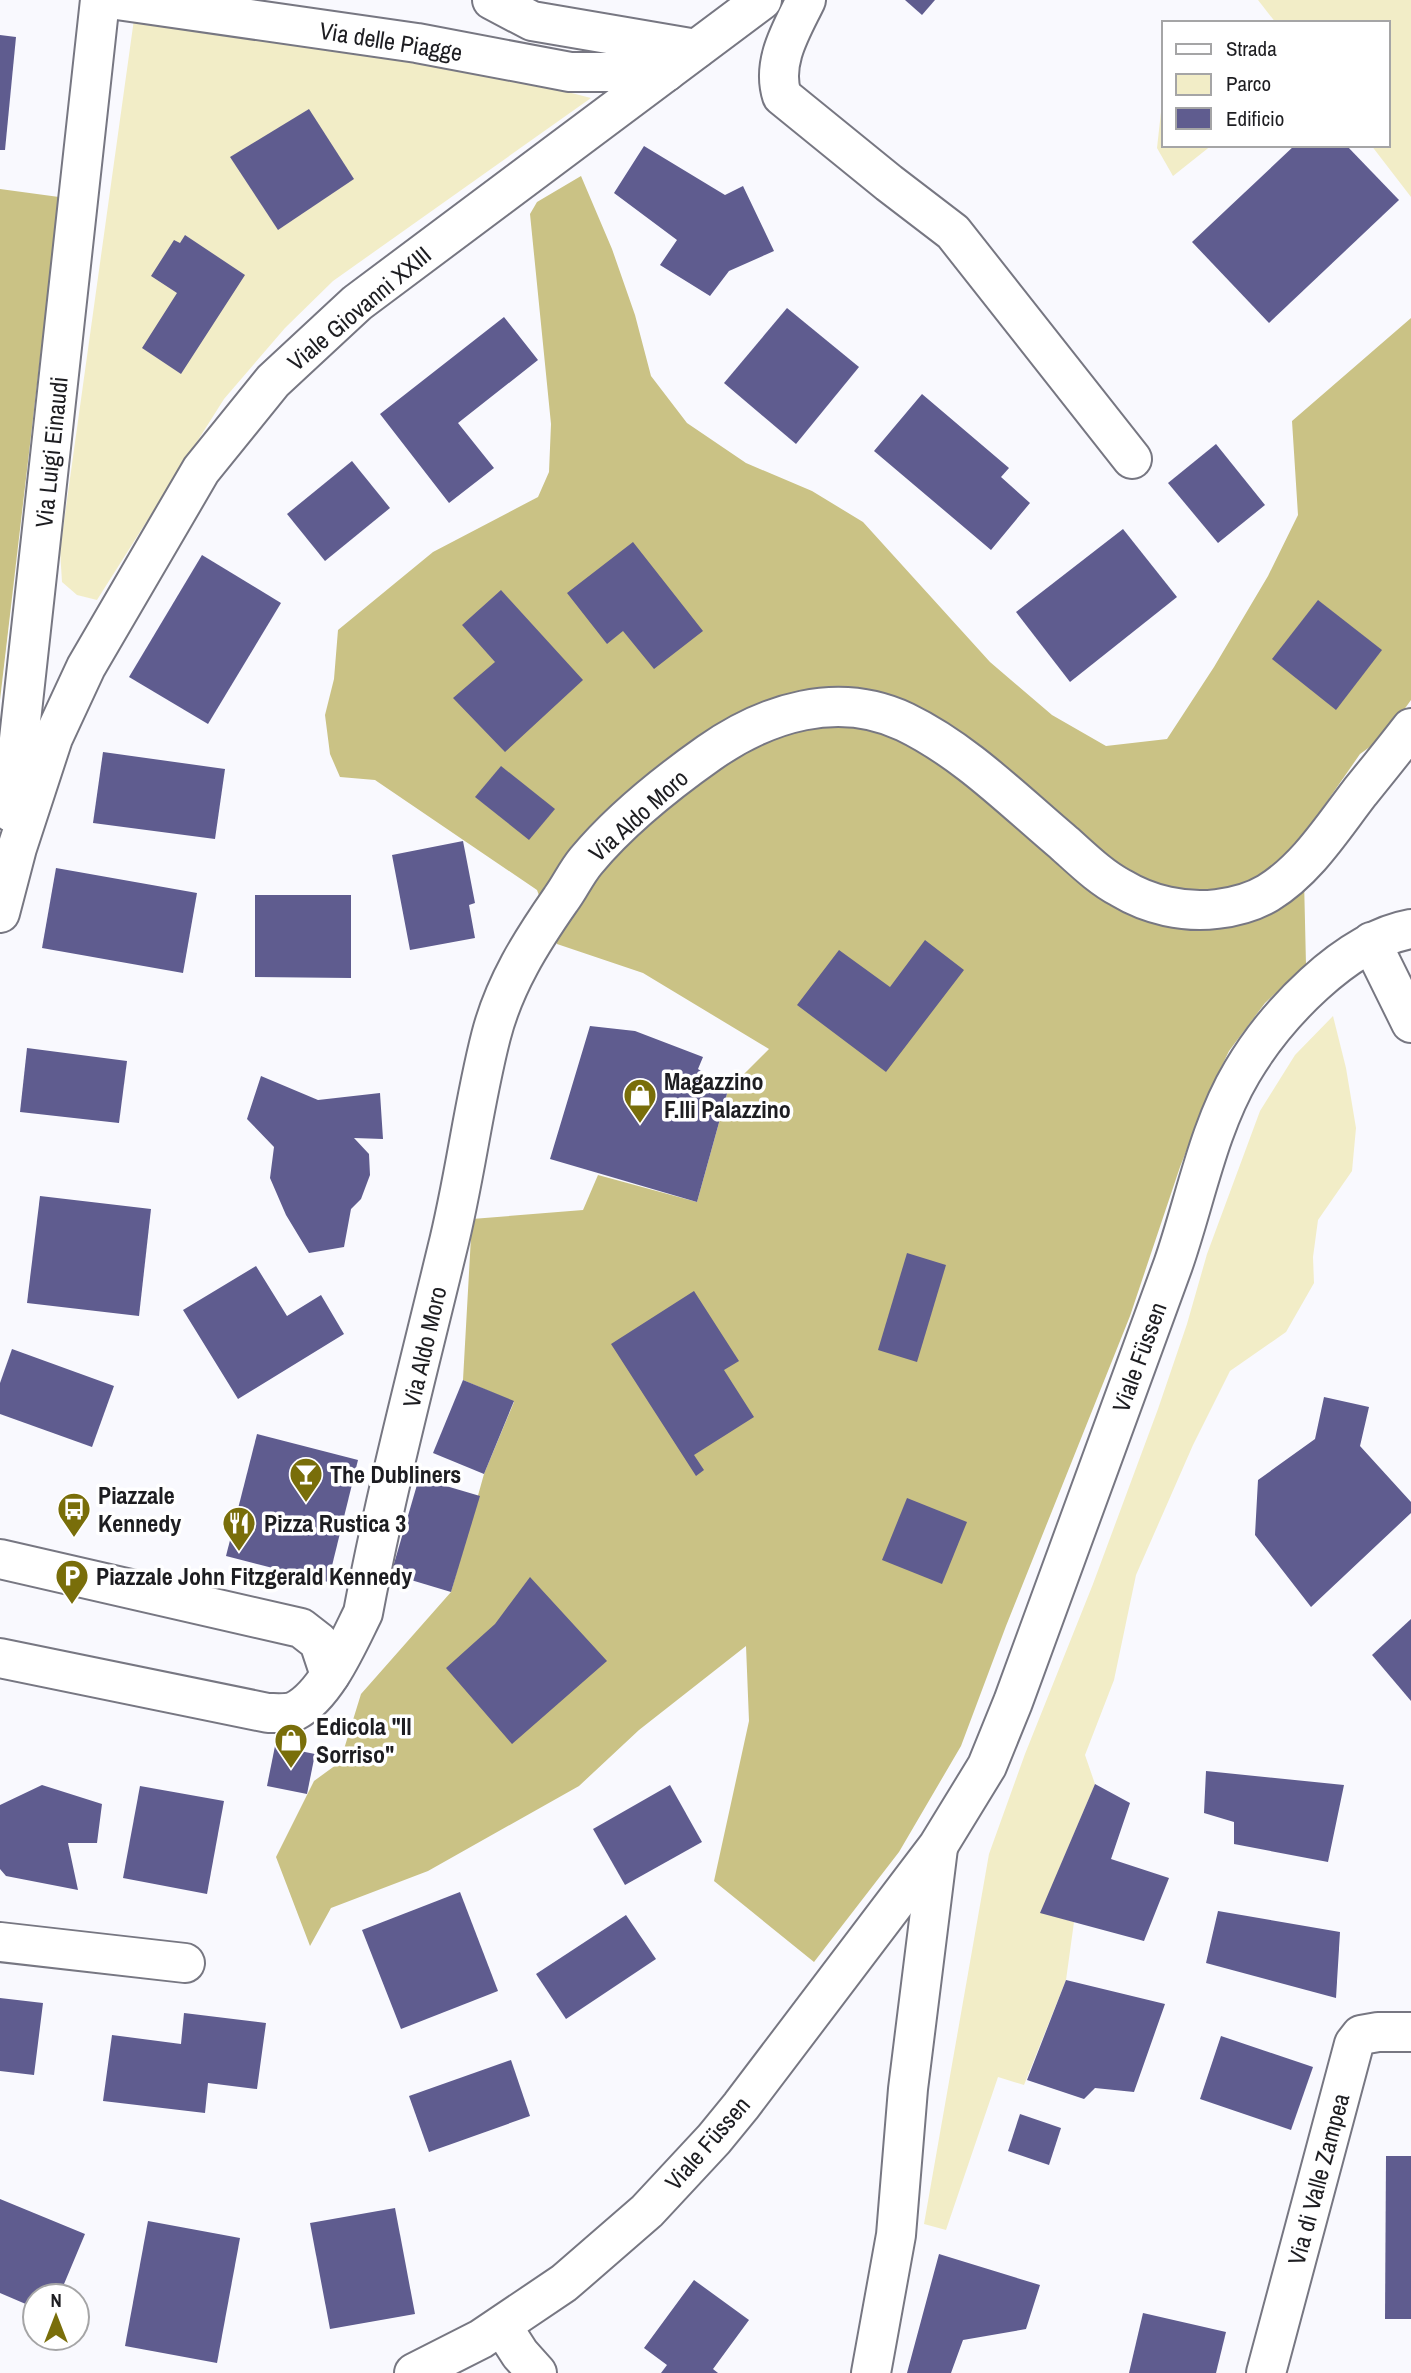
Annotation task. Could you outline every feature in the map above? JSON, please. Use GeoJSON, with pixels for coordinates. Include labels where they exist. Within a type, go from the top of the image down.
{"type":"FeatureCollection","features":[{"type":"Feature","properties":{"kind":"street","name":"Via Luigi Einaudi"},"geometry":{"type":"LineString","coordinates":[[1,908],[100,0]]}},
{"type":"Feature","properties":{"kind":"street","name":"Via delle Piagge"},"geometry":{"type":"LineString","coordinates":[[117,0],[417,43],[570,72],[666,72]]}},
{"type":"Feature","properties":{"kind":"street"},"geometry":{"type":"LineString","coordinates":[[492,0],[531,21],[696,50]]}},
{"type":"Feature","properties":{"kind":"street","name":"Viale Giovanni XXIII"},"geometry":{"type":"LineString","coordinates":[[1,908],[53,738],[86,667],[201,470],[274,381],[357,303],[762,0]]}},
{"type":"Feature","properties":{"kind":"street"},"geometry":{"type":"LineString","coordinates":[[806,0],[782,52],[779,87],[782,96],[879,176],[953,232],[1132,459]]}},
{"type":"Feature","properties":{"kind":"street","name":"Via Aldo Moro"},"geometry":{"type":"LineString","coordinates":[[330,1675],[363,1613],[448,1247],[492,1032],[504,998],[527,949],[583,864],[612,832],[666,786],[730,738],[789,712],[850,706],[905,722],[971,764],[1118,887],[1155,903],[1195,910],[1234,906],[1273,890],[1292,874],[1337,825],[1411,728]]}},
{"type":"Feature","properties":{"kind":"street","name":"Via Aldo Moro"},"geometry":{"type":"LineString","coordinates":[[1374,776],[1411,749]]}},
{"type":"Feature","properties":{"kind":"street"},"geometry":{"type":"LineString","coordinates":[[1374,776],[1411,762]]}},
{"type":"Feature","properties":{"kind":"street","name":"Viale Füssen"},"geometry":{"type":"LineString","coordinates":[[414,2373],[502,2326],[564,2283],[648,2211],[741,2106],[938,1846],[987,1766],[1003,1727],[1174,1261],[1228,1096],[1256,1048],[1293,1005],[1337,966],[1371,942],[1411,929]]}},
{"type":"Feature","properties":{"kind":"street"},"geometry":{"type":"LineString","coordinates":[[1371,942],[1411,1023]]}},
{"type":"Feature","properties":{"kind":"street"},"geometry":{"type":"LineString","coordinates":[[0,1559],[301,1628],[319,1642],[330,1675],[305,1704],[293,1712],[268,1713],[0,1658]]}},
{"type":"Feature","properties":{"kind":"street","name":"Viale Füssen"},"geometry":{"type":"LineString","coordinates":[[871,2373],[896,2235],[908,2089],[938,1846]]}},
{"type":"Feature","properties":{"kind":"street"},"geometry":{"type":"LineString","coordinates":[[0,1942],[185,1963]]}},
{"type":"Feature","properties":{"kind":"street","name":"Via di Valle Zampea"},"geometry":{"type":"LineString","coordinates":[[1266,2373],[1354,2044],[1362,2035],[1411,2032]]}},
{"type":"Feature","properties":{"kind":"street"},"geometry":{"type":"LineString","coordinates":[[502,2326],[520,2354],[537,2373]]}},
{"type":"Feature","properties":{"kind":"green space"},"geometry":{"type":"Polygon","coordinates":[[[1258,0],[1411,0],[1411,197],[1373,147],[1390,147],[1390,21],[1274,21],[1258,0]]]}},
{"type":"Feature","properties":{"kind":"green space"},"geometry":{"type":"Polygon","coordinates":[[[135,12],[501,75],[591,98],[333,281],[285,328],[224,399],[97,600],[77,595],[62,582],[60,550],[135,12]]]}},
{"type":"Feature","properties":{"kind":"green space"},"geometry":{"type":"Polygon","coordinates":[[[1161,112],[1162,147],[1209,147],[1173,176],[1157,148],[1161,112]]]}},
{"type":"Feature","properties":{"kind":"green space"},"geometry":{"type":"Polygon","coordinates":[[[1333,1016],[1346,1068],[1356,1128],[1352,1171],[1318,1220],[1313,1257],[1314,1283],[1286,1332],[1230,1371],[1193,1445],[1136,1575],[1114,1680],[1085,1755],[1095,1784],[1041,1912],[1074,1922],[1066,1980],[1024,2085],[998,2077],[946,2230],[924,2224],[989,1854],[1158,1409],[1207,1254],[1260,1111],[1295,1055],[1333,1016]]]}},
{"type":"Feature","properties":{"kind":"shaded area"},"geometry":{"type":"Polygon","coordinates":[[[581,176],[612,249],[635,315],[651,376],[687,423],[746,463],[812,491],[863,522],[990,662],[1052,715],[1106,746],[1167,739],[1268,576],[1298,515],[1292,421],[1411,318],[1411,700],[1385,736],[1360,754],[1303,836],[1306,965],[1265,1003],[1229,1051],[1211,1088],[1180,1167],[1130,1316],[961,1746],[899,1852],[814,1962],[714,1881],[749,1721],[746,1646],[639,1730],[579,1786],[428,1871],[331,1908],[310,1946],[276,1857],[314,1781],[340,1762],[361,1694],[451,1592],[484,1474],[514,1402],[463,1380],[472,1219],[583,1210],[598,1175],[697,1202],[728,1090],[769,1049],[643,973],[557,944],[537,890],[375,780],[340,777],[330,754],[325,715],[334,679],[338,630],[433,552],[538,497],[549,472],[551,424],[530,214],[537,202],[581,176]]]}},
{"type":"Feature","properties":{"kind":"shaded area"},"geometry":{"type":"Polygon","coordinates":[[[0,189],[59,197],[0,700],[0,189]]]}},
{"type":"Feature","properties":{"kind":"building"},"geometry":{"type":"Polygon","coordinates":[[[905,0],[935,0],[922,15],[905,0]]]}},
{"type":"Feature","properties":{"kind":"building"},"geometry":{"type":"Polygon","coordinates":[[[0,35],[16,37],[5,150],[0,150],[0,35]]]}},
{"type":"Feature","properties":{"kind":"building"},"geometry":{"type":"Polygon","coordinates":[[[309,109],[354,179],[278,230],[230,157],[309,109]]]}},
{"type":"Feature","properties":{"kind":"building"},"geometry":{"type":"Polygon","coordinates":[[[644,146],[725,195],[743,186],[774,251],[729,271],[710,296],[660,265],[677,240],[614,193],[644,146]]]}},
{"type":"Feature","properties":{"kind":"building"},"geometry":{"type":"Polygon","coordinates":[[[1293,147],[1348,147],[1399,200],[1269,323],[1192,242],[1293,147]]]}},
{"type":"Feature","properties":{"kind":"building"},"geometry":{"type":"Polygon","coordinates":[[[185,235],[245,275],[181,374],[142,348],[177,293],[151,276],[174,240],[180,243],[185,235]]]}},
{"type":"Feature","properties":{"kind":"building"},"geometry":{"type":"Polygon","coordinates":[[[787,308],[859,367],[796,444],[724,383],[787,308]]]}},
{"type":"Feature","properties":{"kind":"building"},"geometry":{"type":"Polygon","coordinates":[[[504,317],[538,360],[458,423],[494,468],[449,503],[380,414],[504,317]]]}},
{"type":"Feature","properties":{"kind":"building"},"geometry":{"type":"Polygon","coordinates":[[[922,394],[1009,468],[1001,477],[1030,503],[991,550],[874,451],[922,394]]]}},
{"type":"Feature","properties":{"kind":"building"},"geometry":{"type":"Polygon","coordinates":[[[1216,444],[1265,505],[1218,543],[1168,483],[1216,444]]]}},
{"type":"Feature","properties":{"kind":"building"},"geometry":{"type":"Polygon","coordinates":[[[352,461],[390,508],[325,561],[287,514],[352,461]]]}},
{"type":"Feature","properties":{"kind":"building"},"geometry":{"type":"Polygon","coordinates":[[[1123,529],[1177,597],[1070,682],[1016,612],[1123,529]]]}},
{"type":"Feature","properties":{"kind":"building"},"geometry":{"type":"Polygon","coordinates":[[[633,542],[703,631],[654,669],[623,631],[607,644],[567,593],[633,542]]]}},
{"type":"Feature","properties":{"kind":"building"},"geometry":{"type":"Polygon","coordinates":[[[202,555],[281,603],[208,724],[129,677],[202,555]]]}},
{"type":"Feature","properties":{"kind":"building"},"geometry":{"type":"Polygon","coordinates":[[[501,590],[583,680],[505,752],[453,698],[495,662],[462,625],[501,590]]]}},
{"type":"Feature","properties":{"kind":"building"},"geometry":{"type":"Polygon","coordinates":[[[1318,600],[1382,650],[1336,710],[1272,659],[1318,600]]]}},
{"type":"Feature","properties":{"kind":"building"},"geometry":{"type":"Polygon","coordinates":[[[103,752],[225,769],[215,839],[93,823],[103,752]]]}},
{"type":"Feature","properties":{"kind":"building"},"geometry":{"type":"Polygon","coordinates":[[[501,766],[555,809],[529,840],[475,797],[501,766]]]}},
{"type":"Feature","properties":{"kind":"building"},"geometry":{"type":"Polygon","coordinates":[[[463,841],[475,903],[469,905],[475,938],[410,950],[392,855],[463,841]]]}},
{"type":"Feature","properties":{"kind":"building"},"geometry":{"type":"Polygon","coordinates":[[[56,868],[197,893],[183,973],[42,948],[56,868]]]}},
{"type":"Feature","properties":{"kind":"building"},"geometry":{"type":"Polygon","coordinates":[[[255,895],[351,895],[351,978],[255,977],[255,895]]]}},
{"type":"Feature","properties":{"kind":"building"},"geometry":{"type":"Polygon","coordinates":[[[925,940],[964,970],[886,1072],[797,1005],[839,950],[890,987],[925,940]]]}},
{"type":"Feature","properties":{"kind":"building","name":"Magazzino F.lli Palazzino"},"geometry":{"type":"Polygon","coordinates":[[[590,1026],[635,1031],[703,1057],[698,1069],[728,1090],[697,1202],[550,1159],[590,1026]]]}},
{"type":"Feature","properties":{"kind":"building"},"geometry":{"type":"Polygon","coordinates":[[[27,1048],[127,1061],[119,1123],[20,1112],[27,1048]]]}},
{"type":"Feature","properties":{"kind":"building"},"geometry":{"type":"Polygon","coordinates":[[[261,1076],[318,1100],[380,1093],[383,1139],[354,1138],[369,1154],[370,1175],[361,1199],[351,1209],[344,1247],[309,1253],[286,1215],[270,1178],[274,1147],[247,1119],[261,1076]]]}},
{"type":"Feature","properties":{"kind":"building"},"geometry":{"type":"Polygon","coordinates":[[[40,1196],[151,1209],[139,1316],[27,1303],[40,1196]]]}},
{"type":"Feature","properties":{"kind":"building"},"geometry":{"type":"Polygon","coordinates":[[[907,1253],[946,1265],[917,1362],[878,1350],[907,1253]]]}},
{"type":"Feature","properties":{"kind":"building"},"geometry":{"type":"Polygon","coordinates":[[[256,1266],[287,1316],[321,1295],[344,1334],[238,1399],[183,1310],[256,1266]]]}},
{"type":"Feature","properties":{"kind":"building"},"geometry":{"type":"Polygon","coordinates":[[[694,1291],[739,1361],[724,1370],[754,1417],[694,1455],[704,1470],[696,1476],[611,1344],[694,1291]]]}},
{"type":"Feature","properties":{"kind":"building"},"geometry":{"type":"Polygon","coordinates":[[[12,1349],[114,1386],[92,1447],[0,1414],[0,1383],[12,1349]]]}},
{"type":"Feature","properties":{"kind":"building"},"geometry":{"type":"Polygon","coordinates":[[[463,1380],[514,1401],[484,1474],[433,1453],[463,1380]]]}},
{"type":"Feature","properties":{"kind":"building"},"geometry":{"type":"Polygon","coordinates":[[[1324,1397],[1369,1407],[1360,1446],[1411,1502],[1411,1513],[1311,1607],[1255,1535],[1258,1480],[1315,1439],[1324,1397]]]}},
{"type":"Feature","properties":{"kind":"building"},"geometry":{"type":"Polygon","coordinates":[[[257,1434],[358,1460],[328,1582],[226,1556],[257,1434]]]}},
{"type":"Feature","properties":{"kind":"building"},"geometry":{"type":"Polygon","coordinates":[[[419,1478],[480,1496],[451,1592],[391,1574],[419,1478]]]}},
{"type":"Feature","properties":{"kind":"building"},"geometry":{"type":"Polygon","coordinates":[[[907,1498],[967,1522],[942,1584],[882,1560],[907,1498]]]}},
{"type":"Feature","properties":{"kind":"building"},"geometry":{"type":"Polygon","coordinates":[[[530,1577],[607,1661],[512,1744],[446,1668],[495,1624],[530,1577]]]}},
{"type":"Feature","properties":{"kind":"building"},"geometry":{"type":"Polygon","coordinates":[[[1411,1619],[1411,1701],[1372,1655],[1411,1619]]]}},
{"type":"Feature","properties":{"kind":"building","name":"Edicola \"Il Sorriso\""},"geometry":{"type":"Polygon","coordinates":[[[275,1746],[315,1754],[307,1794],[267,1786],[275,1746]]]}},
{"type":"Feature","properties":{"kind":"building"},"geometry":{"type":"Polygon","coordinates":[[[1206,1771],[1344,1785],[1328,1862],[1234,1844],[1234,1822],[1204,1813],[1206,1771]]]}},
{"type":"Feature","properties":{"kind":"building"},"geometry":{"type":"Polygon","coordinates":[[[1095,1784],[1130,1803],[1111,1859],[1169,1878],[1144,1941],[1040,1913],[1095,1784]]]}},
{"type":"Feature","properties":{"kind":"building"},"geometry":{"type":"Polygon","coordinates":[[[42,1785],[102,1804],[97,1843],[68,1843],[78,1890],[6,1876],[0,1869],[0,1805],[42,1785]]]}},
{"type":"Feature","properties":{"kind":"building"},"geometry":{"type":"Polygon","coordinates":[[[670,1785],[702,1842],[625,1885],[593,1829],[670,1785]]]}},
{"type":"Feature","properties":{"kind":"building"},"geometry":{"type":"Polygon","coordinates":[[[140,1786],[224,1801],[207,1894],[123,1878],[140,1786]]]}},
{"type":"Feature","properties":{"kind":"building"},"geometry":{"type":"Polygon","coordinates":[[[460,1892],[498,1991],[401,2029],[362,1930],[460,1892]]]}},
{"type":"Feature","properties":{"kind":"building"},"geometry":{"type":"Polygon","coordinates":[[[1218,1911],[1340,1932],[1336,1998],[1206,1963],[1218,1911]]]}},
{"type":"Feature","properties":{"kind":"building"},"geometry":{"type":"Polygon","coordinates":[[[626,1915],[656,1959],[566,2019],[536,1974],[626,1915]]]}},
{"type":"Feature","properties":{"kind":"building"},"geometry":{"type":"Polygon","coordinates":[[[1066,1980],[1165,2004],[1134,2092],[1095,2088],[1084,2099],[1027,2080],[1066,1980]]]}},
{"type":"Feature","properties":{"kind":"building"},"geometry":{"type":"Polygon","coordinates":[[[0,1998],[43,2003],[34,2075],[0,2071],[0,1998]]]}},
{"type":"Feature","properties":{"kind":"building"},"geometry":{"type":"Polygon","coordinates":[[[184,2013],[266,2023],[257,2089],[208,2083],[205,2113],[103,2101],[112,2035],[181,2044],[184,2013]]]}},
{"type":"Feature","properties":{"kind":"building"},"geometry":{"type":"Polygon","coordinates":[[[1221,2036],[1313,2067],[1291,2130],[1200,2099],[1221,2036]]]}},
{"type":"Feature","properties":{"kind":"building"},"geometry":{"type":"Polygon","coordinates":[[[511,2060],[530,2116],[429,2152],[409,2096],[511,2060]]]}},
{"type":"Feature","properties":{"kind":"building"},"geometry":{"type":"Polygon","coordinates":[[[1020,2114],[1061,2128],[1049,2165],[1008,2151],[1020,2114]]]}},
{"type":"Feature","properties":{"kind":"building"},"geometry":{"type":"Polygon","coordinates":[[[1386,2156],[1411,2156],[1411,2319],[1385,2319],[1386,2156]]]}},
{"type":"Feature","properties":{"kind":"building"},"geometry":{"type":"Polygon","coordinates":[[[0,2199],[85,2234],[65,2282],[21,2282],[21,2302],[0,2293],[0,2199]]]}},
{"type":"Feature","properties":{"kind":"building"},"geometry":{"type":"Polygon","coordinates":[[[395,2208],[415,2314],[330,2329],[310,2223],[395,2208]]]}},
{"type":"Feature","properties":{"kind":"building"},"geometry":{"type":"Polygon","coordinates":[[[148,2221],[240,2238],[217,2363],[125,2346],[148,2221]]]}},
{"type":"Feature","properties":{"kind":"building"},"geometry":{"type":"Polygon","coordinates":[[[939,2254],[1040,2285],[1026,2329],[963,2340],[951,2373],[907,2373],[939,2254]]]}},
{"type":"Feature","properties":{"kind":"building"},"geometry":{"type":"Polygon","coordinates":[[[694,2280],[749,2320],[713,2369],[718,2373],[661,2373],[667,2365],[644,2348],[694,2280]]]}},
{"type":"Feature","properties":{"kind":"building"},"geometry":{"type":"Polygon","coordinates":[[[1143,2313],[1226,2332],[1216,2373],[1129,2373],[1143,2313]]]}},
{"type":"Feature","properties":{"kind":"place","name":"Magazzino F.lli Palazzino"},"geometry":{"type":"Point","coordinates":[640,1125]}},
{"type":"Feature","properties":{"kind":"place","name":"The Dubliners"},"geometry":{"type":"Point","coordinates":[306,1504]}},
{"type":"Feature","properties":{"kind":"place","name":"Piazzale Kennedy"},"geometry":{"type":"Point","coordinates":[74,1539]}},
{"type":"Feature","properties":{"kind":"place","name":"Pizza Rustica 3"},"geometry":{"type":"Point","coordinates":[239,1553]}},
{"type":"Feature","properties":{"kind":"place","name":"Piazzale John Fitzgerald Kennedy"},"geometry":{"type":"Point","coordinates":[72,1606]}},
{"type":"Feature","properties":{"kind":"place","name":"Edicola \"Il Sorriso\""},"geometry":{"type":"Point","coordinates":[291,1770]}}]}
